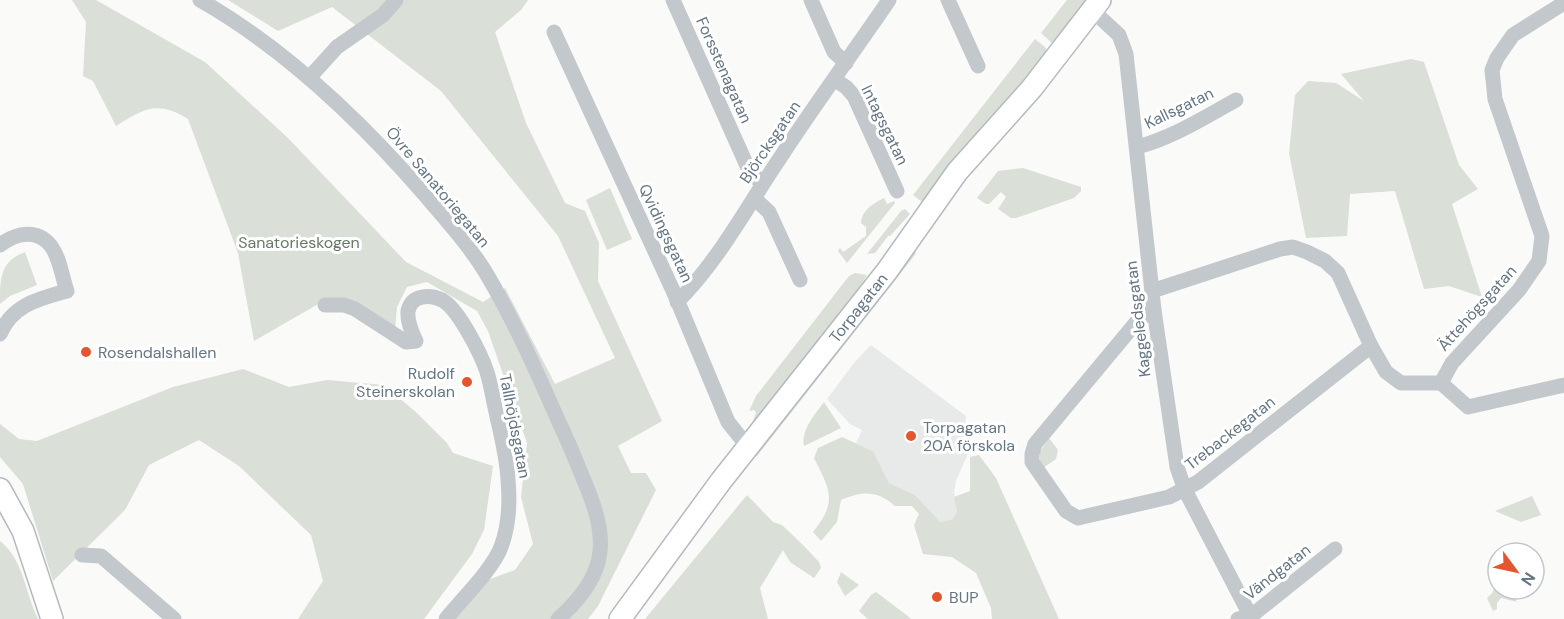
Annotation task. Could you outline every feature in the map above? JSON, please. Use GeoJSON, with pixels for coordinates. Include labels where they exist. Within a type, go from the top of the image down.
{"type":"FeatureCollection","features":[{"type":"Feature","properties":{"kind":"street","name":"Övre Sanatoriegatan"},"geometry":{"type":"LineString","coordinates":[[200,0],[259,37],[309,78],[396,161],[453,228],[485,271],[529,355],[596,509],[601,538],[599,559],[592,580],[581,596],[558,619]]}},
{"type":"Feature","properties":{"kind":"street"},"geometry":{"type":"LineString","coordinates":[[309,78],[337,47],[383,15],[396,0]]}},
{"type":"Feature","properties":{"kind":"street"},"geometry":{"type":"LineString","coordinates":[[811,0],[834,52],[846,63]]}},
{"type":"Feature","properties":{"kind":"street","name":"Björcksgatan"},"geometry":{"type":"LineString","coordinates":[[677,302],[694,286],[889,0]]}},
{"type":"Feature","properties":{"kind":"street"},"geometry":{"type":"LineString","coordinates":[[948,0],[978,66]]}},
{"type":"Feature","properties":{"kind":"street","name":"Forsstenagatan"},"geometry":{"type":"LineString","coordinates":[[667,2],[748,168],[762,184]]}},
{"type":"Feature","properties":{"kind":"street","name":"Ättehögsgatan"},"geometry":{"type":"LineString","coordinates":[[1441,383],[1452,363],[1519,290],[1539,261],[1542,236],[1494,99],[1492,70],[1500,52],[1513,35],[1564,3]]}},
{"type":"Feature","properties":{"kind":"street","name":"Kaggeledsgatan"},"geometry":{"type":"LineString","coordinates":[[1096,5],[1119,35],[1126,54],[1154,310],[1177,467],[1185,490],[1247,618]]}},
{"type":"Feature","properties":{"kind":"street","name":"Torpagatan"},"geometry":{"type":"LineString","coordinates":[[620,619],[748,447],[887,271],[957,172],[1032,88],[1096,5]]}},
{"type":"Feature","properties":{"kind":"street","name":"Qvidingsgatan"},"geometry":{"type":"LineString","coordinates":[[554,32],[677,302],[728,422],[748,447]]}},
{"type":"Feature","properties":{"kind":"street","name":"Intagsgatan"},"geometry":{"type":"LineString","coordinates":[[835,80],[854,96],[897,191]]}},
{"type":"Feature","properties":{"kind":"street","name":"Kallsgatan"},"geometry":{"type":"LineString","coordinates":[[1137,147],[1151,143],[1204,118],[1236,100]]}},
{"type":"Feature","properties":{"kind":"street"},"geometry":{"type":"LineString","coordinates":[[754,198],[769,212],[800,280]]}},
{"type":"Feature","properties":{"kind":"street"},"geometry":{"type":"LineString","coordinates":[[0,245],[25,233],[41,237],[51,245],[68,291],[17,309],[5,322],[0,334]]}},
{"type":"Feature","properties":{"kind":"street"},"geometry":{"type":"LineString","coordinates":[[1152,291],[1280,249],[1293,247],[1325,261],[1338,273],[1371,346],[1386,372],[1401,383],[1441,383],[1468,407],[1564,385]]}},
{"type":"Feature","properties":{"kind":"street","name":"Tallhöjdsgatan"},"geometry":{"type":"LineString","coordinates":[[325,305],[344,305],[355,309],[411,343],[416,341],[408,318],[410,306],[424,296],[439,299],[445,302],[459,319],[487,372],[506,457],[508,508],[505,534],[500,550],[488,569],[446,619]]}},
{"type":"Feature","properties":{"kind":"street","name":"Trebackegatan"},"geometry":{"type":"LineString","coordinates":[[1154,310],[1139,319],[1035,444],[1032,462],[1066,511],[1078,518],[1169,497],[1185,490],[1217,469],[1371,346]]}},
{"type":"Feature","properties":{"kind":"street"},"geometry":{"type":"LineString","coordinates":[[0,489],[23,531],[52,619]]}},
{"type":"Feature","properties":{"kind":"street","name":"Vändgatan"},"geometry":{"type":"LineString","coordinates":[[1247,618],[1335,549]]}},
{"type":"Feature","properties":{"kind":"street"},"geometry":{"type":"LineString","coordinates":[[82,555],[101,556],[174,619]]}},
{"type":"Feature","properties":{"kind":"shaded area","name":"Torpagatan 20A förskola"},"geometry":{"type":"Polygon","coordinates":[[[871,345],[966,416],[963,444],[969,451],[956,481],[954,492],[957,511],[953,519],[939,522],[915,495],[889,483],[873,451],[856,443],[862,430],[850,424],[827,399],[854,363],[871,345]]]}},
{"type":"Feature","properties":{"kind":"green space","name":"Sanatorieskogen"},"geometry":{"type":"Polygon","coordinates":[[[72,0],[96,0],[205,62],[288,138],[406,262],[483,302],[505,288],[555,384],[615,358],[558,236],[441,91],[332,7],[278,31],[228,0],[528,0],[521,10],[495,32],[526,123],[565,203],[585,211],[599,243],[598,281],[662,421],[618,446],[631,473],[646,473],[656,490],[598,606],[588,619],[454,619],[479,583],[515,570],[533,544],[521,497],[527,443],[488,331],[477,311],[427,282],[407,287],[397,307],[395,329],[327,299],[254,341],[238,253],[188,119],[159,108],[143,111],[116,126],[93,81],[83,76],[86,22],[72,0]]]}},
{"type":"Feature","properties":{"kind":"green space"},"geometry":{"type":"Polygon","coordinates":[[[1067,0],[1088,0],[1052,43],[1041,33],[1067,0]]]}},
{"type":"Feature","properties":{"kind":"green space"},"geometry":{"type":"Polygon","coordinates":[[[1035,39],[1047,51],[1015,96],[925,202],[922,202],[913,195],[1035,39]]]}},
{"type":"Feature","properties":{"kind":"green space"},"geometry":{"type":"Polygon","coordinates":[[[1411,59],[1424,62],[1459,165],[1478,189],[1452,204],[1482,297],[1449,286],[1424,289],[1395,191],[1350,194],[1347,236],[1306,238],[1289,153],[1295,95],[1308,81],[1336,83],[1364,101],[1341,74],[1411,59]]]}},
{"type":"Feature","properties":{"kind":"green space"},"geometry":{"type":"Polygon","coordinates":[[[1023,168],[1081,187],[1081,191],[1074,198],[1016,218],[1011,218],[998,209],[1006,197],[1001,192],[989,204],[977,198],[998,171],[1023,168]]]}},
{"type":"Feature","properties":{"kind":"green space"},"geometry":{"type":"Polygon","coordinates":[[[610,188],[632,239],[607,250],[586,200],[610,188]]]}},
{"type":"Feature","properties":{"kind":"green space"},"geometry":{"type":"Polygon","coordinates":[[[884,198],[887,204],[894,201],[895,203],[847,263],[838,251],[840,248],[843,252],[866,236],[866,227],[861,223],[862,218],[866,211],[884,198]]]}},
{"type":"Feature","properties":{"kind":"green space"},"geometry":{"type":"Polygon","coordinates":[[[905,209],[910,214],[875,253],[867,254],[901,211],[905,209]]]}},
{"type":"Feature","properties":{"kind":"green space"},"geometry":{"type":"Polygon","coordinates":[[[913,251],[916,252],[915,255],[757,456],[754,454],[913,251]]]}},
{"type":"Feature","properties":{"kind":"green space"},"geometry":{"type":"Polygon","coordinates":[[[25,252],[37,285],[10,296],[0,304],[3,272],[11,260],[25,252]]]}},
{"type":"Feature","properties":{"kind":"green space"},"geometry":{"type":"Polygon","coordinates":[[[855,273],[867,275],[849,305],[750,428],[756,413],[754,410],[749,411],[756,396],[849,276],[855,273]]]}},
{"type":"Feature","properties":{"kind":"green space"},"geometry":{"type":"Polygon","coordinates":[[[243,369],[289,387],[327,380],[384,385],[418,414],[447,443],[453,453],[493,466],[484,530],[472,554],[424,619],[298,619],[323,581],[311,535],[239,466],[199,440],[149,465],[125,510],[53,581],[23,484],[0,457],[0,424],[19,439],[37,441],[173,387],[243,369]]]}},
{"type":"Feature","properties":{"kind":"green space"},"geometry":{"type":"Polygon","coordinates":[[[824,402],[841,428],[804,446],[807,428],[824,402]]]}},
{"type":"Feature","properties":{"kind":"green space"},"geometry":{"type":"Polygon","coordinates":[[[842,437],[873,451],[889,483],[915,495],[940,522],[953,519],[957,511],[954,497],[970,491],[970,457],[979,455],[996,478],[1059,619],[992,619],[991,608],[976,573],[952,557],[923,554],[914,525],[919,514],[912,506],[895,506],[882,497],[869,494],[841,500],[837,522],[821,541],[813,532],[826,512],[829,495],[814,458],[818,448],[842,437]]]}},
{"type":"Feature","properties":{"kind":"green space"},"geometry":{"type":"Polygon","coordinates":[[[1049,438],[1058,450],[1056,459],[1043,468],[1040,464],[1040,452],[1049,438]]]}},
{"type":"Feature","properties":{"kind":"green space"},"geometry":{"type":"Polygon","coordinates":[[[747,495],[773,522],[782,525],[819,562],[821,568],[814,578],[790,562],[783,550],[760,588],[768,619],[645,619],[747,495]]]}},
{"type":"Feature","properties":{"kind":"green space"},"geometry":{"type":"Polygon","coordinates":[[[1532,496],[1541,515],[1521,522],[1495,511],[1532,496]]]}},
{"type":"Feature","properties":{"kind":"green space"},"geometry":{"type":"Polygon","coordinates":[[[0,541],[19,567],[38,619],[0,619],[0,541]]]}},
{"type":"Feature","properties":{"kind":"green space"},"geometry":{"type":"Polygon","coordinates":[[[841,572],[859,585],[845,596],[837,582],[841,572]]]}},
{"type":"Feature","properties":{"kind":"green space"},"geometry":{"type":"Polygon","coordinates":[[[876,592],[911,619],[868,619],[859,611],[876,592]]]}},
{"type":"Feature","properties":{"kind":"green space"},"geometry":{"type":"Polygon","coordinates":[[[1488,601],[1499,601],[1497,609],[1493,611],[1488,601]]]}},
{"type":"Feature","properties":{"kind":"place","name":"Rosendalshallen"},"geometry":{"type":"Point","coordinates":[86,352]}},
{"type":"Feature","properties":{"kind":"place","name":"Rudolf Steinerskolan"},"geometry":{"type":"Point","coordinates":[467,382]}},
{"type":"Feature","properties":{"kind":"place","name":"Torpagatan 20A förskola"},"geometry":{"type":"Point","coordinates":[911,436]}},
{"type":"Feature","properties":{"kind":"place","name":"BUP"},"geometry":{"type":"Point","coordinates":[937,597]}}]}
